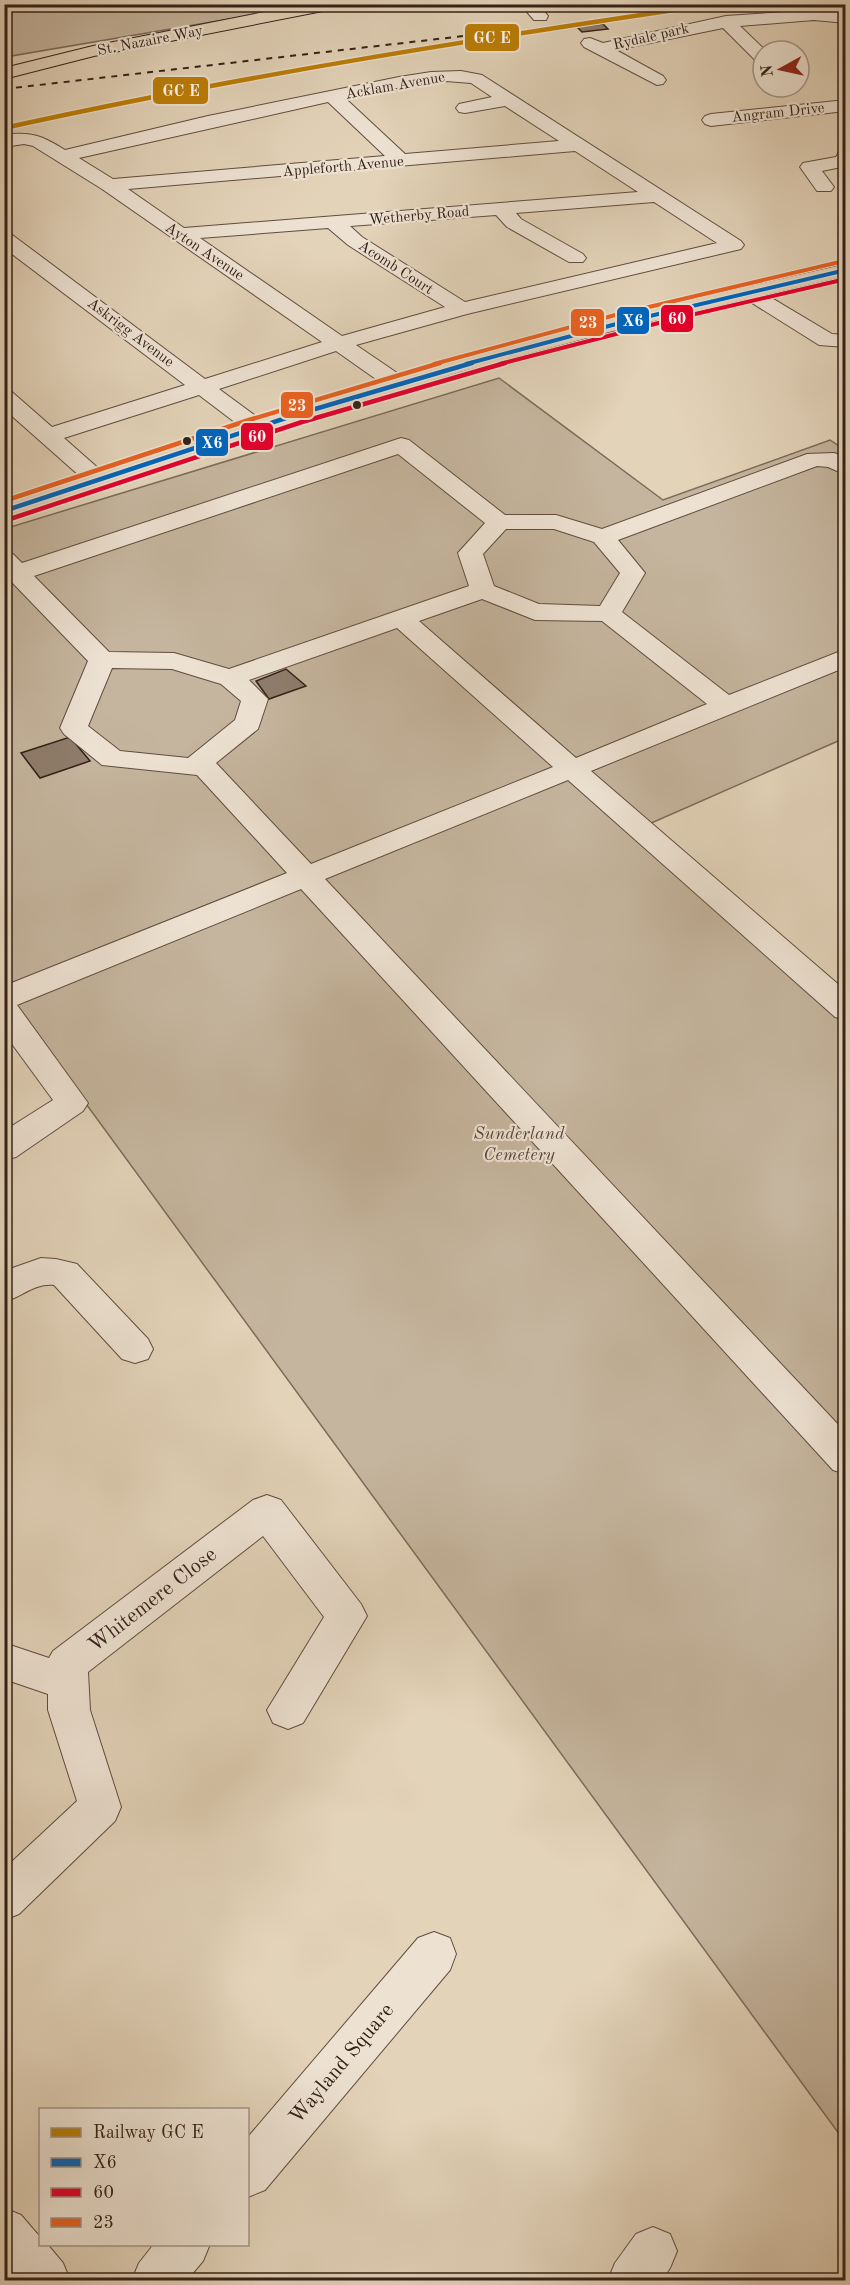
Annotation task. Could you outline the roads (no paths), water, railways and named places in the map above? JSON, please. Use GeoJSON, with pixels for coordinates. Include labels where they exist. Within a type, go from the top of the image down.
{"type":"FeatureCollection","features":[{"type":"Feature","properties":{"kind":"main road","name":"St. Nazaire Way"},"geometry":{"type":"LineString","coordinates":[[4,75],[93,51],[333,4]]}},
{"type":"Feature","properties":{"kind":"main road"},"geometry":{"type":"LineString","coordinates":[[4,511],[398,384],[748,292],[846,270]]}},
{"type":"Feature","properties":{"kind":"street","name":"Rydale park"},"geometry":{"type":"LineString","coordinates":[[657,80],[593,44],[726,21],[816,15],[846,18]]}},
{"type":"Feature","properties":{"kind":"street"},"geometry":{"type":"LineString","coordinates":[[726,21],[751,46]]}},
{"type":"Feature","properties":{"kind":"street","name":"Acklam Avenue"},"geometry":{"type":"LineString","coordinates":[[63,156],[167,130],[332,96],[440,76],[461,75],[476,79],[734,245],[462,309]]}},
{"type":"Feature","properties":{"kind":"street"},"geometry":{"type":"LineString","coordinates":[[332,96],[401,161]]}},
{"type":"Feature","properties":{"kind":"street"},"geometry":{"type":"LineString","coordinates":[[465,108],[508,100]]}},
{"type":"Feature","properties":{"kind":"street","name":"Angram Drive"},"geometry":{"type":"LineString","coordinates":[[711,120],[846,105]]}},
{"type":"Feature","properties":{"kind":"street"},"geometry":{"type":"LineString","coordinates":[[819,108],[832,123]]}},
{"type":"Feature","properties":{"kind":"street","name":"Ayton Avenue"},"geometry":{"type":"LineString","coordinates":[[4,141],[24,138],[40,142],[63,156],[109,185],[398,384]]}},
{"type":"Feature","properties":{"kind":"street","name":"Appleforth Avenue"},"geometry":{"type":"LineString","coordinates":[[109,185],[577,145]]}},
{"type":"Feature","properties":{"kind":"street"},"geometry":{"type":"LineString","coordinates":[[824,187],[810,166],[844,161],[846,156]]}},
{"type":"Feature","properties":{"kind":"street","name":"Wetherby Road"},"geometry":{"type":"LineString","coordinates":[[179,234],[658,196]]}},
{"type":"Feature","properties":{"kind":"street"},"geometry":{"type":"LineString","coordinates":[[501,209],[514,223],[576,258]]}},
{"type":"Feature","properties":{"kind":"street","name":"Acomb Court"},"geometry":{"type":"LineString","coordinates":[[333,222],[356,241],[462,309]]}},
{"type":"Feature","properties":{"kind":"street","name":"Askrigg Avenue"},"geometry":{"type":"LineString","coordinates":[[4,238],[258,428]]}},
{"type":"Feature","properties":{"kind":"street"},"geometry":{"type":"LineString","coordinates":[[748,292],[827,340],[846,341]]}},
{"type":"Feature","properties":{"kind":"street"},"geometry":{"type":"LineString","coordinates":[[4,431],[40,429],[202,385],[462,309]]}},
{"type":"Feature","properties":{"kind":"street"},"geometry":{"type":"LineString","coordinates":[[4,397],[99,481]]}},
{"type":"Feature","properties":{"kind":"street"},"geometry":{"type":"LineString","coordinates":[[102,660],[74,728],[112,759],[194,766],[200,762],[248,723],[255,699],[230,678],[174,661],[102,660],[11,566],[401,445],[499,522],[556,522],[603,537],[633,573],[608,614]]}},
{"type":"Feature","properties":{"kind":"street"},"geometry":{"type":"LineString","coordinates":[[603,537],[815,459],[834,460],[846,468]]}},
{"type":"Feature","properties":{"kind":"street"},"geometry":{"type":"LineString","coordinates":[[483,590],[470,553],[499,522]]}},
{"type":"Feature","properties":{"kind":"street"},"geometry":{"type":"LineString","coordinates":[[230,678],[483,590],[536,612],[608,614],[726,706]]}},
{"type":"Feature","properties":{"kind":"street"},"geometry":{"type":"LineString","coordinates":[[402,618],[846,1009]]}},
{"type":"Feature","properties":{"kind":"street"},"geometry":{"type":"LineString","coordinates":[[4,998],[846,657]]}},
{"type":"Feature","properties":{"kind":"street"},"geometry":{"type":"LineString","coordinates":[[200,762],[846,1460]]}},
{"type":"Feature","properties":{"kind":"street"},"geometry":{"type":"LineString","coordinates":[[4,1010],[72,1103],[4,1148]]}},
{"type":"Feature","properties":{"kind":"street"},"geometry":{"type":"LineString","coordinates":[[4,1288],[34,1272],[51,1270],[65,1274],[135,1349]]}},
{"type":"Feature","properties":{"kind":"street","name":"Whitemere Close"},"geometry":{"type":"LineString","coordinates":[[4,1899],[100,1807],[69,1710],[67,1664],[267,1511],[346,1616],[288,1710]]}},
{"type":"Feature","properties":{"kind":"street"},"geometry":{"type":"LineString","coordinates":[[4,1661],[68,1683]]}},
{"type":"Feature","properties":{"kind":"street","name":"Wayland Square"},"geometry":{"type":"LineString","coordinates":[[249,2172],[434,1954]]}},
{"type":"Feature","properties":{"kind":"street"},"geometry":{"type":"LineString","coordinates":[[4,2232],[46,2280]]}},
{"type":"Feature","properties":{"kind":"street"},"geometry":{"type":"LineString","coordinates":[[156,2280],[184,2246]]}},
{"type":"Feature","properties":{"kind":"railway"},"geometry":{"type":"LineString","coordinates":[[4,89],[507,31]]}},
{"type":"Feature","properties":{"kind":"park label","name":"Sunderland Cemetery"},"geometry":{"type":"Point","coordinates":[519,1143]}}]}
